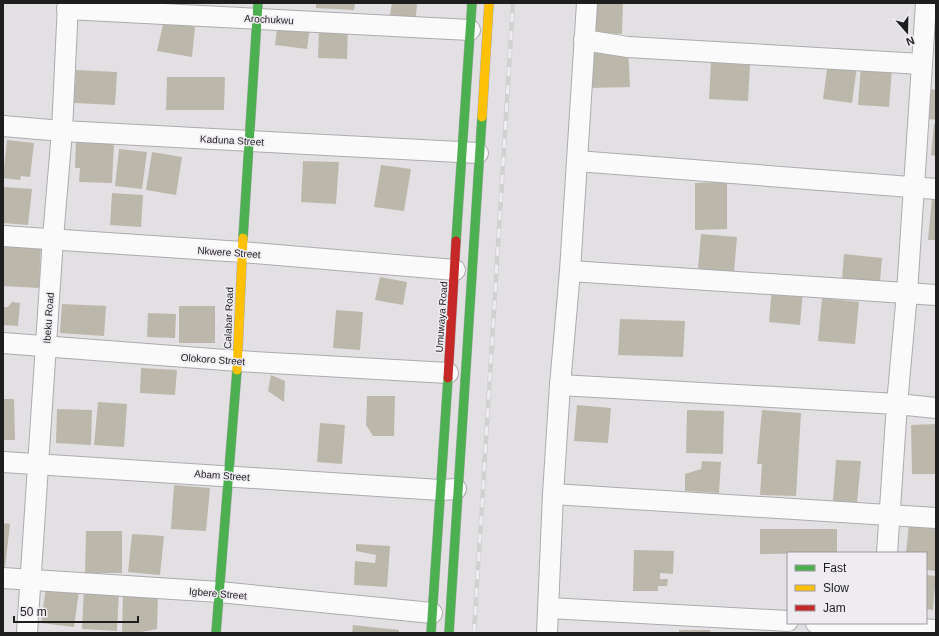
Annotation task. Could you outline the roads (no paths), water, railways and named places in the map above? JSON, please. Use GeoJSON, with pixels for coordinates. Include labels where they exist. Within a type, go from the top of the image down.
{"type":"FeatureCollection","features":[{"type":"Feature","properties":{"kind":"street","name":"Umuwaya Road"},"geometry":{"type":"LineString","coordinates":[[431,633],[432,613],[450,490],[471,153],[470,30],[472,3]]}},
{"type":"Feature","properties":{"kind":"street","name":"Umuwaya Road"},"geometry":{"type":"LineString","coordinates":[[449,633],[450,490],[448,373],[455,270],[489,3]]}},
{"type":"Feature","properties":{"kind":"street"},"geometry":{"type":"LineString","coordinates":[[547,633],[553,494],[560,385],[570,271],[587,3]]}},
{"type":"Feature","properties":{"kind":"street"},"geometry":{"type":"LineString","coordinates":[[887,552],[914,188],[926,75],[926,3]]}},
{"type":"Feature","properties":{"kind":"street","name":"Arochukwu"},"geometry":{"type":"LineString","coordinates":[[68,6],[257,11],[470,30]]}},
{"type":"Feature","properties":{"kind":"street","name":"Ibeku Road"},"geometry":{"type":"LineString","coordinates":[[27,633],[53,238],[62,131],[68,6]]}},
{"type":"Feature","properties":{"kind":"street","name":"Calabar Road"},"geometry":{"type":"LineString","coordinates":[[216,633],[238,361],[242,252],[257,11]]}},
{"type":"Feature","properties":{"kind":"street"},"geometry":{"type":"LineString","coordinates":[[584,40],[628,48],[926,75]]}},
{"type":"Feature","properties":{"kind":"street","name":"Kaduna Street"},"geometry":{"type":"LineString","coordinates":[[3,126],[62,131],[471,153]]}},
{"type":"Feature","properties":{"kind":"street"},"geometry":{"type":"LineString","coordinates":[[577,161],[936,189]]}},
{"type":"Feature","properties":{"kind":"street","name":"Nkwere Street"},"geometry":{"type":"LineString","coordinates":[[3,236],[53,238],[242,252],[455,270]]}},
{"type":"Feature","properties":{"kind":"street"},"geometry":{"type":"LineString","coordinates":[[570,271],[936,295]]}},
{"type":"Feature","properties":{"kind":"street","name":"Olokoro Street"},"geometry":{"type":"LineString","coordinates":[[3,343],[238,361],[448,373]]}},
{"type":"Feature","properties":{"kind":"street"},"geometry":{"type":"LineString","coordinates":[[560,385],[897,404],[936,408]]}},
{"type":"Feature","properties":{"kind":"street","name":"Abam Street"},"geometry":{"type":"LineString","coordinates":[[3,462],[450,490]]}},
{"type":"Feature","properties":{"kind":"street"},"geometry":{"type":"LineString","coordinates":[[553,494],[936,518]]}},
{"type":"Feature","properties":{"kind":"street","name":"Igbere Street"},"geometry":{"type":"LineString","coordinates":[[3,578],[219,592],[432,613]]}},
{"type":"Feature","properties":{"kind":"street"},"geometry":{"type":"LineString","coordinates":[[549,608],[787,621]]}},
{"type":"Feature","properties":{"kind":"street"},"geometry":{"type":"LineString","coordinates":[[830,624],[936,630]]}},
{"type":"Feature","properties":{"kind":"railway"},"geometry":{"type":"LineString","coordinates":[[474,633],[513,3]]}}]}
